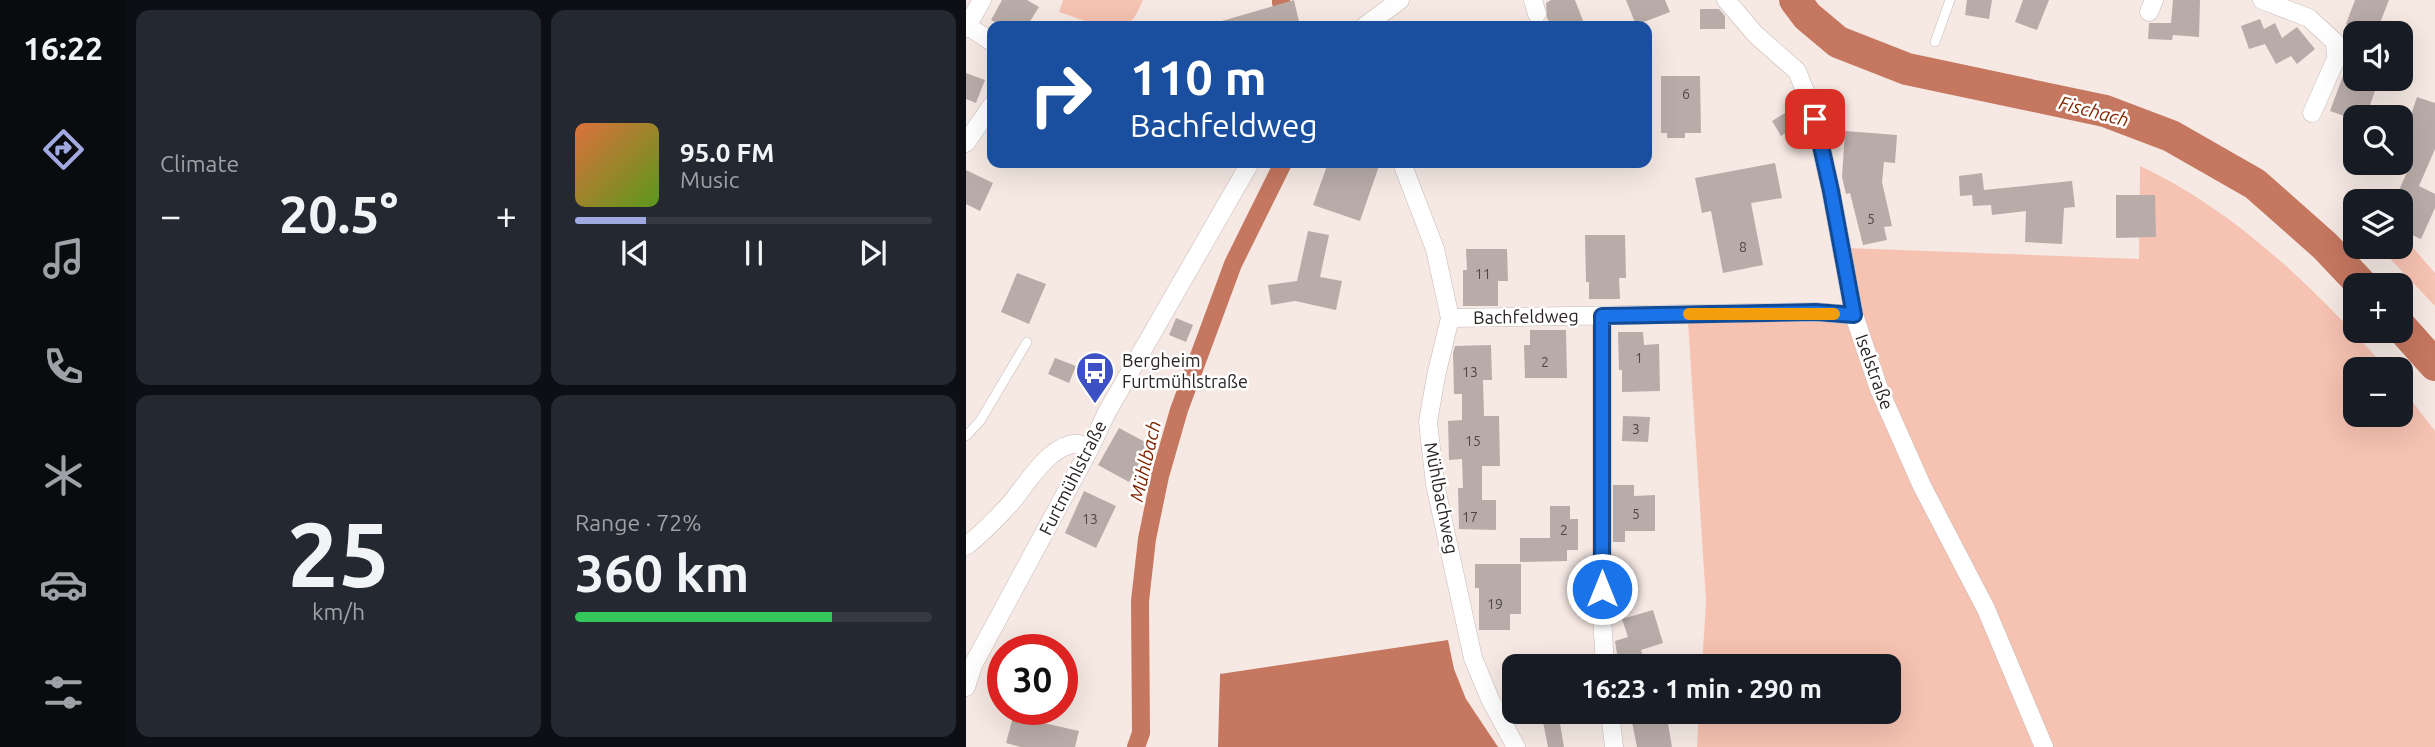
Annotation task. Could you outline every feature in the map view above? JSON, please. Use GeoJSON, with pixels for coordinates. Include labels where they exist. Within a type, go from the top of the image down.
{"type":"FeatureCollection","features":[{"type":"Feature","properties":{"kind":"street"},"geometry":{"type":"LineString","coordinates":[[982,0],[967,27],[987,39]]}},
{"type":"Feature","properties":{"kind":"street"},"geometry":{"type":"LineString","coordinates":[[1372,21],[1400,0]]}},
{"type":"Feature","properties":{"kind":"street","name":"Iselstraße"},"geometry":{"type":"LineString","coordinates":[[1726,0],[1756,35],[1797,71],[1807,96],[1829,180],[1854,315],[1892,420],[1922,486],[1986,609],[2044,747]]}},
{"type":"Feature","properties":{"kind":"street"},"geometry":{"type":"LineString","coordinates":[[2262,0],[2309,18],[2335,42],[2336,58],[2312,113]]}},
{"type":"Feature","properties":{"kind":"street"},"geometry":{"type":"LineString","coordinates":[[966,143],[987,112]]}},
{"type":"Feature","properties":{"kind":"street","name":"Furtmühlstraße"},"geometry":{"type":"LineString","coordinates":[[966,687],[970,664],[1090,448],[1107,412],[1247,168]]}},
{"type":"Feature","properties":{"kind":"street","name":"Mühlbachweg"},"geometry":{"type":"LineString","coordinates":[[1404,168],[1435,249],[1451,318],[1436,376],[1428,422],[1430,450],[1473,658],[1490,699],[1516,747]]}},
{"type":"Feature","properties":{"kind":"street","name":"Bachfeldweg"},"geometry":{"type":"LineString","coordinates":[[1451,318],[1816,312],[1854,315]]}},
{"type":"Feature","properties":{"kind":"street"},"geometry":{"type":"LineString","coordinates":[[1602,316],[1604,654]]}},
{"type":"Feature","properties":{"kind":"street"},"geometry":{"type":"LineString","coordinates":[[967,543],[1009,505],[1043,463],[1055,453],[1068,445],[1081,444],[1090,448]]}},
{"type":"Feature","properties":{"kind":"street"},"geometry":{"type":"LineString","coordinates":[[1611,724],[1614,747]]}},
{"type":"Feature","properties":{"kind":"lane"},"geometry":{"type":"LineString","coordinates":[[1934,42],[1950,0]]}},
{"type":"Feature","properties":{"kind":"lane"},"geometry":{"type":"LineString","coordinates":[[966,436],[980,421],[1027,342]]}},
{"type":"Feature","properties":{"kind":"shaded area"},"geometry":{"type":"Polygon","coordinates":[[[1063,0],[1143,0],[1130,21],[1087,21],[1059,12],[1063,0]]]}},
{"type":"Feature","properties":{"kind":"shaded area"},"geometry":{"type":"Polygon","coordinates":[[[2140,166],[2210,206],[2274,255],[2343,322],[2343,343],[2363,343],[2376,357],[2343,357],[2343,427],[2413,427],[2413,403],[2435,431],[2435,747],[1697,747],[1698,724],[1901,724],[1901,654],[1703,654],[1706,601],[1688,322],[1863,322],[1847,248],[2139,259],[2140,166]]]}},
{"type":"Feature","properties":{"kind":"shaded area"},"geometry":{"type":"Polygon","coordinates":[[[2413,248],[2435,273],[2435,306],[2413,283],[2413,273],[2404,273],[2390,259],[2413,259],[2413,248]]]}},
{"type":"Feature","properties":{"kind":"shaded area"},"geometry":{"type":"Polygon","coordinates":[[[1448,640],[1454,669],[1466,699],[1498,747],[1218,747],[1220,674],[1448,640]]]}},
{"type":"Feature","properties":{"kind":"building"},"geometry":{"type":"Polygon","coordinates":[[[1002,0],[1027,0],[1039,7],[1030,21],[991,20],[1002,0]]]}},
{"type":"Feature","properties":{"kind":"building"},"geometry":{"type":"Polygon","coordinates":[[[1294,0],[1299,21],[1222,21],[1294,0]]]}},
{"type":"Feature","properties":{"kind":"building"},"geometry":{"type":"Polygon","coordinates":[[[1551,0],[1575,0],[1583,21],[1549,21],[1546,3],[1551,0]]]}},
{"type":"Feature","properties":{"kind":"building"},"geometry":{"type":"Polygon","coordinates":[[[1626,0],[1665,0],[1670,12],[1646,21],[1634,21],[1626,0]]]}},
{"type":"Feature","properties":{"kind":"building"},"geometry":{"type":"Polygon","coordinates":[[[1967,0],[1992,0],[1989,19],[1965,15],[1967,0]]]}},
{"type":"Feature","properties":{"kind":"building"},"geometry":{"type":"Polygon","coordinates":[[[2023,0],[2049,0],[2037,30],[2015,22],[2023,0]]]}},
{"type":"Feature","properties":{"kind":"building"},"geometry":{"type":"Polygon","coordinates":[[[2173,0],[2200,0],[2199,37],[2173,35],[2172,40],[2148,39],[2149,23],[2171,23],[2173,0]]]}},
{"type":"Feature","properties":{"kind":"building"},"geometry":{"type":"Polygon","coordinates":[[[2355,0],[2389,0],[2381,21],[2347,21],[2355,0]]]}},
{"type":"Feature","properties":{"kind":"building"},"geometry":{"type":"Polygon","coordinates":[[[1700,9],[1719,9],[1725,16],[1725,29],[1700,29],[1700,9]]]}},
{"type":"Feature","properties":{"kind":"building"},"geometry":{"type":"Polygon","coordinates":[[[2260,19],[2264,29],[2275,23],[2282,38],[2297,27],[2315,49],[2297,64],[2291,56],[2276,64],[2265,44],[2249,49],[2241,26],[2260,19]]]}},
{"type":"Feature","properties":{"kind":"building"},"geometry":{"type":"Polygon","coordinates":[[[966,73],[985,80],[976,103],[966,99],[966,73]]]}},
{"type":"Feature","properties":{"kind":"building"},"geometry":{"type":"Polygon","coordinates":[[[1661,76],[1700,76],[1701,133],[1685,133],[1685,138],[1667,138],[1667,133],[1661,133],[1661,76]]]}},
{"type":"Feature","properties":{"kind":"building"},"geometry":{"type":"Polygon","coordinates":[[[2343,76],[2343,91],[2375,91],[2370,105],[2343,105],[2343,116],[2330,111],[2343,76]]]}},
{"type":"Feature","properties":{"kind":"building"},"geometry":{"type":"Polygon","coordinates":[[[2417,97],[2435,103],[2435,149],[2419,186],[2435,194],[2435,208],[2421,239],[2413,235],[2413,189],[2399,189],[2406,175],[2413,175],[2413,109],[2417,97]]]}},
{"type":"Feature","properties":{"kind":"building"},"geometry":{"type":"Polygon","coordinates":[[[1790,110],[1799,125],[1781,136],[1772,121],[1790,110]]]}},
{"type":"Feature","properties":{"kind":"building"},"geometry":{"type":"Polygon","coordinates":[[[1845,131],[1897,135],[1895,163],[1884,162],[1882,182],[1892,226],[1884,227],[1887,240],[1863,245],[1850,193],[1846,194],[1842,177],[1845,131]]]}},
{"type":"Feature","properties":{"kind":"building"},"geometry":{"type":"Polygon","coordinates":[[[1775,163],[1782,198],[1751,203],[1763,265],[1723,273],[1711,211],[1702,213],[1695,178],[1775,163]]]}},
{"type":"Feature","properties":{"kind":"building"},"geometry":{"type":"Polygon","coordinates":[[[1326,168],[1378,168],[1360,221],[1313,205],[1326,168]]]}},
{"type":"Feature","properties":{"kind":"building"},"geometry":{"type":"Polygon","coordinates":[[[966,170],[993,183],[980,211],[966,204],[966,170]]]}},
{"type":"Feature","properties":{"kind":"building"},"geometry":{"type":"Polygon","coordinates":[[[1982,173],[1984,190],[2072,181],[2075,207],[2064,208],[2062,244],[2025,242],[2026,211],[1992,215],[1991,205],[1973,206],[1972,195],[1960,196],[1959,176],[1982,173]]]}},
{"type":"Feature","properties":{"kind":"building"},"geometry":{"type":"Polygon","coordinates":[[[2116,195],[2155,195],[2156,237],[2116,238],[2116,195]]]}},
{"type":"Feature","properties":{"kind":"building"},"geometry":{"type":"Polygon","coordinates":[[[1308,231],[1329,235],[1320,277],[1342,281],[1336,310],[1295,301],[1271,305],[1268,285],[1297,281],[1308,231]]]}},
{"type":"Feature","properties":{"kind":"building"},"geometry":{"type":"Polygon","coordinates":[[[1585,235],[1625,235],[1626,278],[1619,278],[1620,299],[1589,299],[1585,235]]]}},
{"type":"Feature","properties":{"kind":"building"},"geometry":{"type":"Polygon","coordinates":[[[1466,249],[1507,249],[1508,281],[1498,281],[1498,306],[1463,306],[1463,270],[1467,270],[1466,249]]]}},
{"type":"Feature","properties":{"kind":"building"},"geometry":{"type":"Polygon","coordinates":[[[1017,273],[1046,284],[1029,324],[1001,312],[1017,273]]]}},
{"type":"Feature","properties":{"kind":"building"},"geometry":{"type":"Polygon","coordinates":[[[1176,318],[1193,325],[1186,342],[1169,335],[1176,318]]]}},
{"type":"Feature","properties":{"kind":"building"},"geometry":{"type":"Polygon","coordinates":[[[1530,330],[1566,330],[1567,378],[1525,378],[1524,345],[1530,345],[1530,330]]]}},
{"type":"Feature","properties":{"kind":"building"},"geometry":{"type":"Polygon","coordinates":[[[1618,332],[1643,332],[1644,345],[1659,344],[1660,391],[1622,392],[1618,332]]]}},
{"type":"Feature","properties":{"kind":"building"},"geometry":{"type":"Polygon","coordinates":[[[1491,345],[1492,380],[1483,380],[1484,416],[1499,416],[1500,466],[1482,466],[1482,500],[1496,500],[1496,530],[1459,529],[1458,488],[1463,488],[1462,459],[1449,460],[1448,421],[1462,420],[1462,394],[1454,394],[1453,353],[1455,346],[1491,345]]]}},
{"type":"Feature","properties":{"kind":"building"},"geometry":{"type":"Polygon","coordinates":[[[1055,358],[1076,366],[1069,383],[1048,374],[1055,358]]]}},
{"type":"Feature","properties":{"kind":"building"},"geometry":{"type":"Polygon","coordinates":[[[1623,416],[1650,417],[1648,442],[1622,441],[1623,416]]]}},
{"type":"Feature","properties":{"kind":"building"},"geometry":{"type":"Polygon","coordinates":[[[1119,428],[1149,444],[1129,482],[1098,465],[1119,428]]]}},
{"type":"Feature","properties":{"kind":"building"},"geometry":{"type":"Polygon","coordinates":[[[1613,485],[1634,485],[1634,496],[1655,495],[1655,531],[1625,531],[1625,542],[1613,542],[1613,485]]]}},
{"type":"Feature","properties":{"kind":"building"},"geometry":{"type":"Polygon","coordinates":[[[1084,491],[1116,506],[1096,548],[1065,533],[1084,491]]]}},
{"type":"Feature","properties":{"kind":"building"},"geometry":{"type":"Polygon","coordinates":[[[1550,506],[1570,506],[1570,519],[1578,519],[1578,550],[1567,550],[1567,561],[1520,562],[1520,538],[1550,538],[1550,506]]]}},
{"type":"Feature","properties":{"kind":"building"},"geometry":{"type":"Polygon","coordinates":[[[1475,564],[1521,564],[1521,614],[1510,614],[1510,630],[1479,630],[1479,588],[1475,588],[1475,564]]]}},
{"type":"Feature","properties":{"kind":"building"},"geometry":{"type":"Polygon","coordinates":[[[1653,610],[1663,643],[1641,650],[1642,654],[1617,654],[1615,641],[1628,637],[1622,619],[1653,610]]]}},
{"type":"Feature","properties":{"kind":"building"},"geometry":{"type":"Polygon","coordinates":[[[1543,724],[1560,724],[1564,747],[1548,747],[1543,724]]]}},
{"type":"Feature","properties":{"kind":"building"},"geometry":{"type":"Polygon","coordinates":[[[1632,724],[1668,724],[1672,747],[1637,747],[1632,724]]]}},
{"type":"Feature","properties":{"kind":"building"},"geometry":{"type":"Polygon","coordinates":[[[1011,725],[1053,725],[1079,731],[1075,747],[1021,747],[1006,743],[1011,725]]]}},
{"type":"Feature","properties":{"kind":"waterway","name":"Fischach"},"geometry":{"type":"LineString","coordinates":[[1795,0],[1807,16],[1838,42],[1907,69],[2105,111],[2171,136],[2255,184],[2325,246],[2351,273]]}},
{"type":"Feature","properties":{"kind":"waterway","name":"Mühlbach"},"geometry":{"type":"LineString","coordinates":[[1136,747],[1141,733],[1140,601],[1147,539],[1160,476],[1179,410],[1233,264],[1281,168]]}},
{"type":"Feature","properties":{"kind":"waterway","name":"Fischach"},"geometry":{"type":"LineString","coordinates":[[2413,340],[2435,365]]}},
{"type":"Feature","properties":{"kind":"slow traffic"},"geometry":{"type":"LineString","coordinates":[[1689,314],[1834,314]]}},
{"type":"Feature","properties":{"kind":"place","name":"Bergheim Furtmühlstraße"},"geometry":{"type":"Point","coordinates":[1095,405]}},
{"type":"Feature","properties":{"kind":"route"},"geometry":{"type":"LineString","coordinates":[[1602,589],[1602,316],[1816,312],[1854,315],[1815,119]]}}]}
